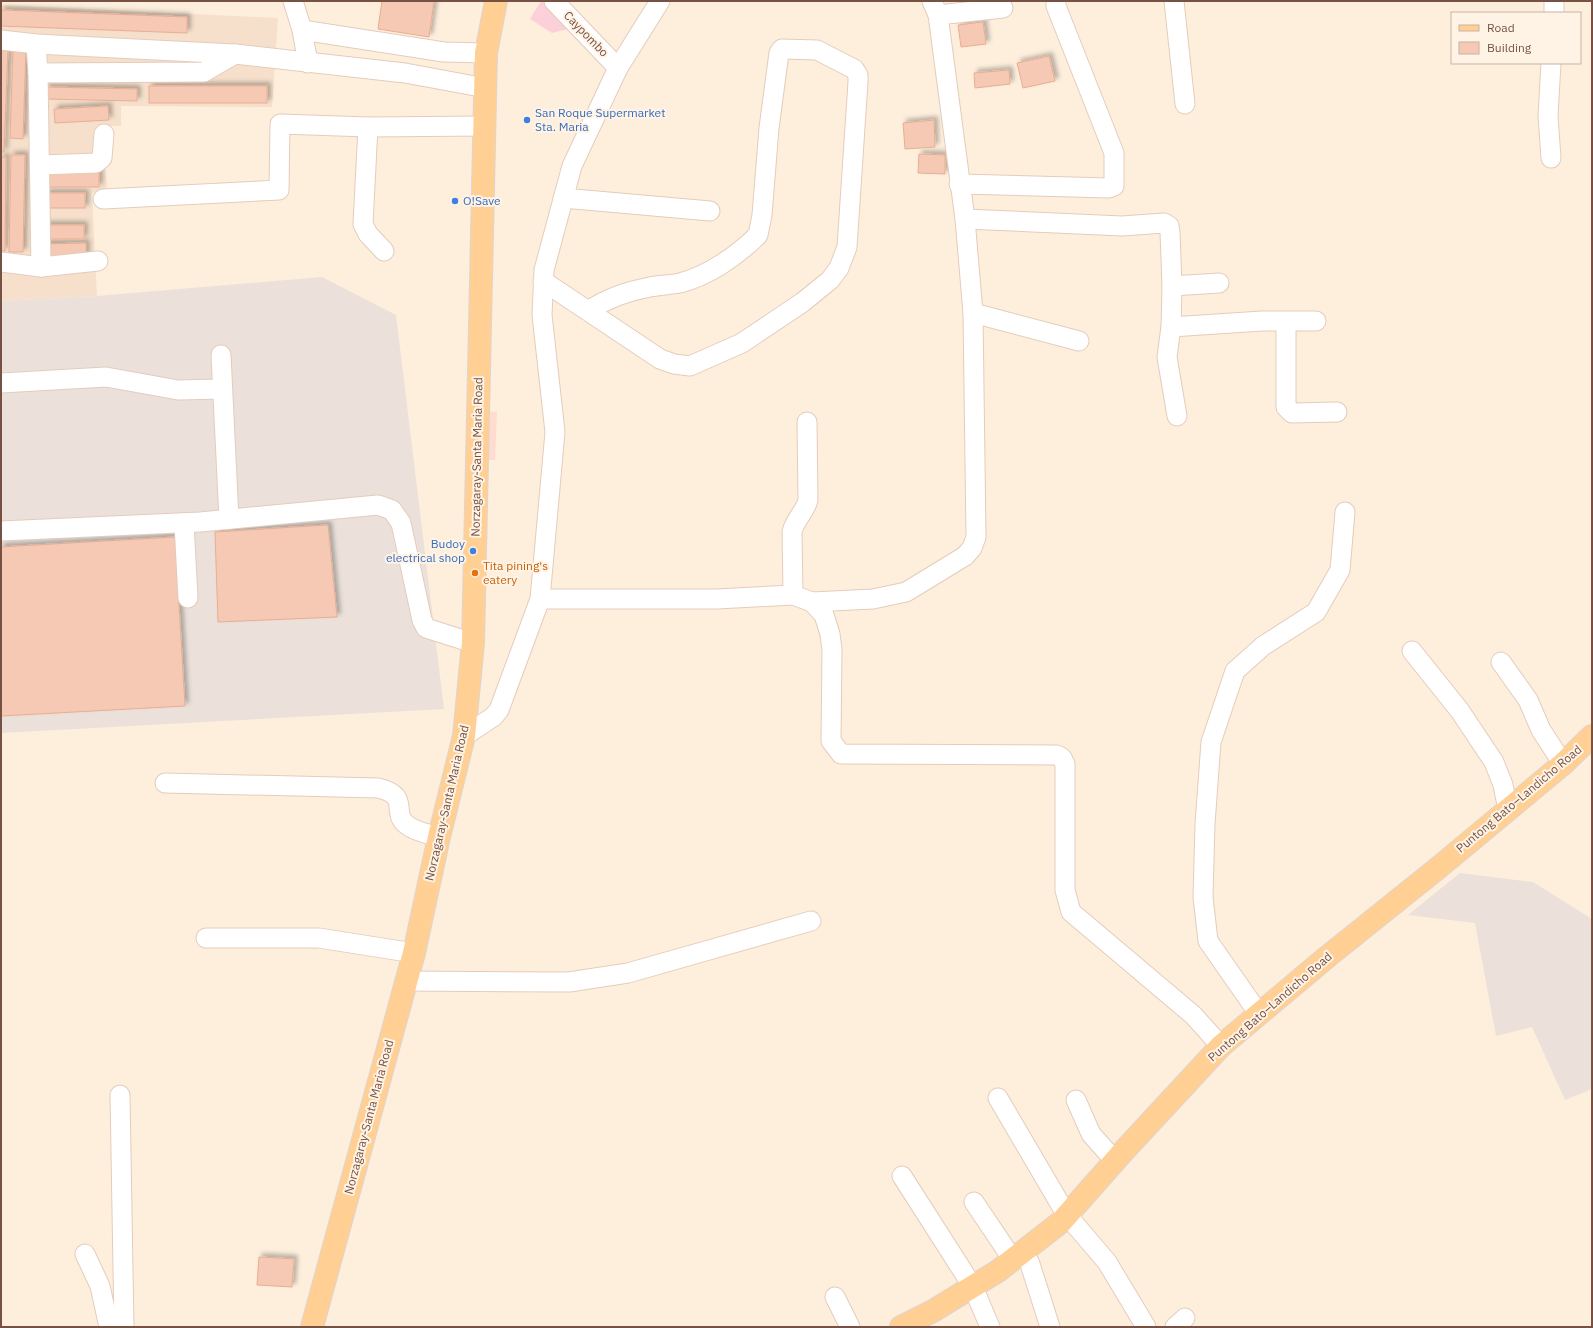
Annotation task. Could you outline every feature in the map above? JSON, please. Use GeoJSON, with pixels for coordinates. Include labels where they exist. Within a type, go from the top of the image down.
{"type":"FeatureCollection","features":[{"type":"Feature","properties":{"kind":"main road","name":"Norzagaray-Santa Maria Road"},"geometry":{"type":"LineString","coordinates":[[312,1327],[414,953],[439,837],[464,736],[473,643],[486,53],[496,1]]}},
{"type":"Feature","properties":{"kind":"main road","name":"Puntong Bato–Landicho Road"},"geometry":{"type":"LineString","coordinates":[[901,1327],[933,1311],[973,1287],[1018,1256],[1061,1222],[1066,1214],[1221,1046],[1258,1014],[1508,810],[1563,764],[1592,736]]}},
{"type":"Feature","properties":{"kind":"street"},"geometry":{"type":"LineString","coordinates":[[293,1],[302,30],[308,63]]}},
{"type":"Feature","properties":{"kind":"street","name":"Caypombo"},"geometry":{"type":"LineString","coordinates":[[554,1],[618,68]]}},
{"type":"Feature","properties":{"kind":"street"},"geometry":{"type":"LineString","coordinates":[[464,736],[493,717],[499,710],[540,599],[555,432],[542,315],[543,281],[544,270],[563,198],[572,166],[618,68],[660,1]]}},
{"type":"Feature","properties":{"kind":"street"},"geometry":{"type":"LineString","coordinates":[[959,184],[1109,188],[1114,186],[1114,152],[1056,6],[1056,1]]}},
{"type":"Feature","properties":{"kind":"street"},"geometry":{"type":"LineString","coordinates":[[1174,1],[1186,104]]}},
{"type":"Feature","properties":{"kind":"street"},"geometry":{"type":"LineString","coordinates":[[1554,1],[1554,12]]}},
{"type":"Feature","properties":{"kind":"street"},"geometry":{"type":"LineString","coordinates":[[540,599],[717,599],[793,595],[812,602],[873,599],[906,592],[965,556],[972,548],[976,537],[973,313],[965,219],[935,8],[1003,8]]}},
{"type":"Feature","properties":{"kind":"street"},"geometry":{"type":"LineString","coordinates":[[302,30],[444,52],[486,53]]}},
{"type":"Feature","properties":{"kind":"street"},"geometry":{"type":"LineString","coordinates":[[1,40],[36,44],[235,54],[405,73],[486,88]]}},
{"type":"Feature","properties":{"kind":"street"},"geometry":{"type":"LineString","coordinates":[[36,44],[38,73],[41,267]]}},
{"type":"Feature","properties":{"kind":"street"},"geometry":{"type":"LineString","coordinates":[[543,281],[588,311],[660,359],[674,364],[690,366],[742,343],[803,302],[830,280],[839,268],[847,247],[858,82],[858,75],[854,69],[817,50],[782,49],[779,53],[769,128],[762,215],[758,235],[717,266],[693,279],[680,283],[649,287],[612,298],[602,302],[588,311]]}},
{"type":"Feature","properties":{"kind":"street"},"geometry":{"type":"LineString","coordinates":[[38,73],[204,72],[235,54]]}},
{"type":"Feature","properties":{"kind":"street"},"geometry":{"type":"LineString","coordinates":[[1551,64],[1548,116],[1552,158]]}},
{"type":"Feature","properties":{"kind":"street"},"geometry":{"type":"LineString","coordinates":[[103,199],[279,190],[280,124],[368,127],[485,126]]}},
{"type":"Feature","properties":{"kind":"street"},"geometry":{"type":"LineString","coordinates":[[368,127],[363,224],[368,234],[384,251]]}},
{"type":"Feature","properties":{"kind":"street"},"geometry":{"type":"LineString","coordinates":[[40,165],[96,163],[102,158],[104,134]]}},
{"type":"Feature","properties":{"kind":"street"},"geometry":{"type":"LineString","coordinates":[[563,198],[710,211]]}},
{"type":"Feature","properties":{"kind":"street"},"geometry":{"type":"LineString","coordinates":[[965,219],[1122,226],[1164,223],[1168,226],[1170,232],[1172,286],[1168,362],[1176,416]]}},
{"type":"Feature","properties":{"kind":"street"},"geometry":{"type":"LineString","coordinates":[[1,262],[41,267],[98,261]]}},
{"type":"Feature","properties":{"kind":"street"},"geometry":{"type":"LineString","coordinates":[[1172,286],[1219,283]]}},
{"type":"Feature","properties":{"kind":"street"},"geometry":{"type":"LineString","coordinates":[[973,313],[1079,341]]}},
{"type":"Feature","properties":{"kind":"street"},"geometry":{"type":"LineString","coordinates":[[1171,327],[1255,321],[1316,321]]}},
{"type":"Feature","properties":{"kind":"street"},"geometry":{"type":"LineString","coordinates":[[1286,322],[1286,407],[1292,413],[1337,412]]}},
{"type":"Feature","properties":{"kind":"street"},"geometry":{"type":"LineString","coordinates":[[221,355],[229,519]]}},
{"type":"Feature","properties":{"kind":"street"},"geometry":{"type":"LineString","coordinates":[[1,383],[106,377],[178,390],[222,389]]}},
{"type":"Feature","properties":{"kind":"street"},"geometry":{"type":"LineString","coordinates":[[793,595],[792,532],[794,522],[807,505],[808,500],[807,422]]}},
{"type":"Feature","properties":{"kind":"street"},"geometry":{"type":"LineString","coordinates":[[1,531],[184,523],[378,505],[392,510],[401,523],[422,620],[426,628],[473,643]]}},
{"type":"Feature","properties":{"kind":"street"},"geometry":{"type":"LineString","coordinates":[[1258,1014],[1208,941],[1203,897],[1205,824],[1211,742],[1235,670],[1263,646],[1316,612],[1340,570],[1345,512]]}},
{"type":"Feature","properties":{"kind":"street"},"geometry":{"type":"LineString","coordinates":[[184,523],[188,598]]}},
{"type":"Feature","properties":{"kind":"street"},"geometry":{"type":"LineString","coordinates":[[812,602],[824,615],[830,634],[832,650],[831,741],[841,754],[1057,755],[1062,758],[1065,764],[1065,890],[1071,912],[1193,1016],[1221,1046]]}},
{"type":"Feature","properties":{"kind":"street"},"geometry":{"type":"LineString","coordinates":[[1412,650],[1460,710],[1494,762],[1503,785],[1508,810]]}},
{"type":"Feature","properties":{"kind":"street"},"geometry":{"type":"LineString","coordinates":[[1501,662],[1528,700],[1541,730],[1563,764]]}},
{"type":"Feature","properties":{"kind":"street"},"geometry":{"type":"LineString","coordinates":[[165,783],[378,788],[391,791],[396,796],[402,819],[407,826],[439,837]]}},
{"type":"Feature","properties":{"kind":"street"},"geometry":{"type":"LineString","coordinates":[[406,981],[569,982],[628,973],[810,921]]}},
{"type":"Feature","properties":{"kind":"street"},"geometry":{"type":"LineString","coordinates":[[206,938],[319,938],[414,953]]}},
{"type":"Feature","properties":{"kind":"street"},"geometry":{"type":"LineString","coordinates":[[120,1095],[124,1327]]}},
{"type":"Feature","properties":{"kind":"street"},"geometry":{"type":"LineString","coordinates":[[998,1098],[1066,1214],[1107,1262],[1146,1327]]}},
{"type":"Feature","properties":{"kind":"street"},"geometry":{"type":"LineString","coordinates":[[1076,1100],[1091,1134],[1115,1161]]}},
{"type":"Feature","properties":{"kind":"street"},"geometry":{"type":"LineString","coordinates":[[902,1176],[973,1287],[990,1327]]}},
{"type":"Feature","properties":{"kind":"street"},"geometry":{"type":"LineString","coordinates":[[974,1202],[1018,1256],[1030,1264],[1050,1327]]}},
{"type":"Feature","properties":{"kind":"street"},"geometry":{"type":"LineString","coordinates":[[85,1254],[100,1286],[109,1327]]}},
{"type":"Feature","properties":{"kind":"street"},"geometry":{"type":"LineString","coordinates":[[835,1297],[850,1327]]}},
{"type":"Feature","properties":{"kind":"shaded area"},"geometry":{"type":"Polygon","coordinates":[[[541,1],[549,1],[580,26],[552,33],[530,19],[541,1]]]}},
{"type":"Feature","properties":{"kind":"shaded area"},"geometry":{"type":"Polygon","coordinates":[[[1,5],[278,18],[272,107],[121,106],[121,126],[102,126],[107,190],[92,193],[97,296],[1,301],[1,5]]]}},
{"type":"Feature","properties":{"kind":"shaded area"},"geometry":{"type":"Polygon","coordinates":[[[322,277],[396,315],[444,709],[1,733],[1,301],[97,296],[322,277]]]}},
{"type":"Feature","properties":{"kind":"shaded area"},"geometry":{"type":"Polygon","coordinates":[[[483,411],[497,412],[495,460],[481,460],[483,411]]]}},
{"type":"Feature","properties":{"kind":"shaded area"},"geometry":{"type":"Polygon","coordinates":[[[1460,873],[1533,882],[1592,919],[1592,1089],[1565,1100],[1532,1027],[1496,1036],[1475,923],[1408,915],[1460,873]]]}},
{"type":"Feature","properties":{"kind":"building"},"geometry":{"type":"Polygon","coordinates":[[[382,1],[434,1],[429,37],[378,29],[382,1]]]}},
{"type":"Feature","properties":{"kind":"building"},"geometry":{"type":"Polygon","coordinates":[[[1,10],[187,17],[187,33],[1,26],[1,10]]]}},
{"type":"Feature","properties":{"kind":"building"},"geometry":{"type":"Polygon","coordinates":[[[983,22],[986,44],[961,47],[958,25],[983,22]]]}},
{"type":"Feature","properties":{"kind":"building"},"geometry":{"type":"Polygon","coordinates":[[[1,48],[8,48],[4,152],[1,152],[1,48]]]}},
{"type":"Feature","properties":{"kind":"building"},"geometry":{"type":"Polygon","coordinates":[[[13,48],[26,48],[23,139],[10,138],[13,48]]]}},
{"type":"Feature","properties":{"kind":"building"},"geometry":{"type":"Polygon","coordinates":[[[1049,56],[1055,81],[1023,88],[1017,63],[1049,56]]]}},
{"type":"Feature","properties":{"kind":"building"},"geometry":{"type":"Polygon","coordinates":[[[1009,70],[1010,84],[975,88],[974,73],[1009,70]]]}},
{"type":"Feature","properties":{"kind":"building"},"geometry":{"type":"Polygon","coordinates":[[[149,86],[267,86],[267,103],[149,103],[149,86]]]}},
{"type":"Feature","properties":{"kind":"building"},"geometry":{"type":"Polygon","coordinates":[[[46,87],[137,89],[137,101],[46,99],[46,87]]]}},
{"type":"Feature","properties":{"kind":"building"},"geometry":{"type":"Polygon","coordinates":[[[108,106],[109,120],[55,123],[54,109],[108,106]]]}},
{"type":"Feature","properties":{"kind":"building"},"geometry":{"type":"Polygon","coordinates":[[[934,120],[935,147],[905,149],[903,123],[934,120]]]}},
{"type":"Feature","properties":{"kind":"building"},"geometry":{"type":"Polygon","coordinates":[[[919,154],[945,155],[945,174],[918,173],[919,154]]]}},
{"type":"Feature","properties":{"kind":"building"},"geometry":{"type":"Polygon","coordinates":[[[11,155],[25,155],[23,252],[9,252],[11,155]]]}},
{"type":"Feature","properties":{"kind":"building"},"geometry":{"type":"Polygon","coordinates":[[[1,157],[6,157],[5,251],[1,251],[1,157]]]}},
{"type":"Feature","properties":{"kind":"building"},"geometry":{"type":"Polygon","coordinates":[[[45,172],[99,172],[99,187],[45,187],[45,172]]]}},
{"type":"Feature","properties":{"kind":"building"},"geometry":{"type":"Polygon","coordinates":[[[45,193],[85,193],[85,208],[45,208],[45,193]]]}},
{"type":"Feature","properties":{"kind":"building"},"geometry":{"type":"Polygon","coordinates":[[[44,225],[84,225],[84,239],[44,239],[44,225]]]}},
{"type":"Feature","properties":{"kind":"building"},"geometry":{"type":"Polygon","coordinates":[[[86,243],[86,258],[44,259],[44,244],[86,243]]]}},
{"type":"Feature","properties":{"kind":"building"},"geometry":{"type":"Polygon","coordinates":[[[328,525],[337,617],[218,622],[215,532],[328,525]]]}},
{"type":"Feature","properties":{"kind":"building"},"geometry":{"type":"Polygon","coordinates":[[[175,537],[185,706],[1,716],[1,547],[175,537]]]}},
{"type":"Feature","properties":{"kind":"building"},"geometry":{"type":"Polygon","coordinates":[[[259,1257],[294,1259],[292,1287],[257,1285],[259,1257]]]}},
{"type":"Feature","properties":{"kind":"place","name":"San Roque Supermarket Sta. Maria"},"geometry":{"type":"Point","coordinates":[527,120]}},
{"type":"Feature","properties":{"kind":"place","name":"O!Save"},"geometry":{"type":"Point","coordinates":[455,201]}},
{"type":"Feature","properties":{"kind":"place","name":"Budoy electrical shop"},"geometry":{"type":"Point","coordinates":[473,551]}},
{"type":"Feature","properties":{"kind":"place","name":"Tita pining's eatery"},"geometry":{"type":"Point","coordinates":[475,573]}}]}
